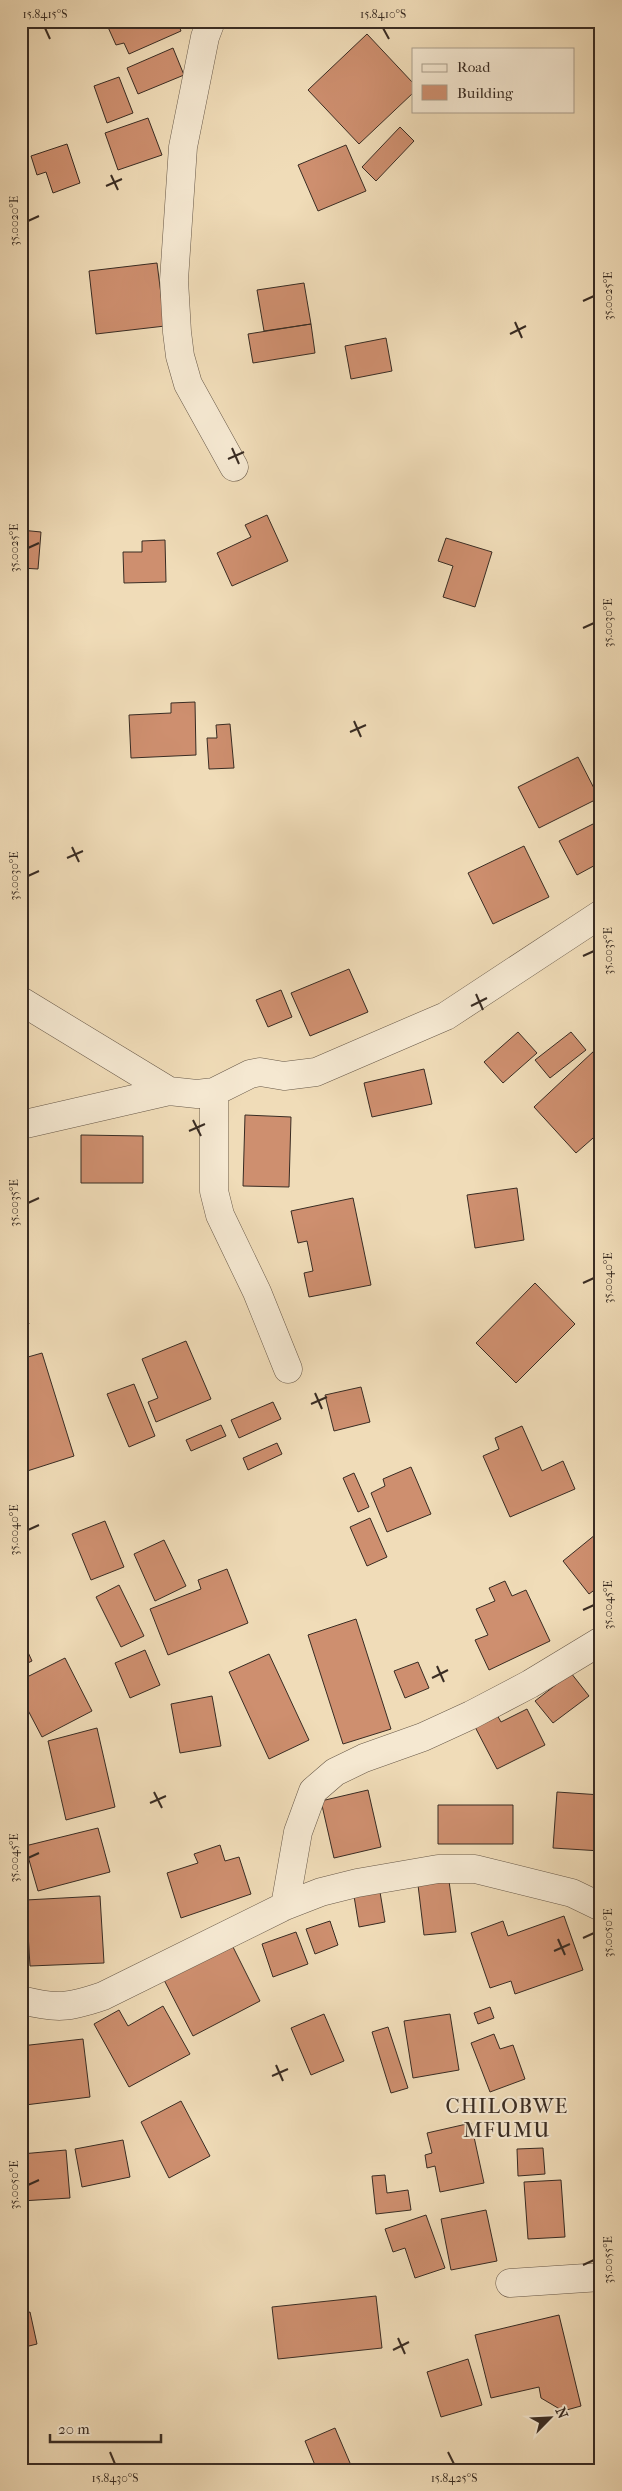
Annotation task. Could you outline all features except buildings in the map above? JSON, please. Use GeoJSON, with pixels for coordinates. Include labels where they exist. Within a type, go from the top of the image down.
{"type":"FeatureCollection","features":[{"type":"Feature","properties":{"kind":"street"},"geometry":{"type":"LineString","coordinates":[[211,21],[205,37],[183,147],[174,280],[176,323],[180,356],[188,384],[234,468]]}},
{"type":"Feature","properties":{"kind":"street"},"geometry":{"type":"LineString","coordinates":[[21,1125],[169,1091],[197,1094],[214,1092],[250,1074],[260,1072],[284,1076],[316,1072],[446,1016],[601,914]]}},
{"type":"Feature","properties":{"kind":"street"},"geometry":{"type":"LineString","coordinates":[[21,1001],[169,1091]]}},
{"type":"Feature","properties":{"kind":"street"},"geometry":{"type":"LineString","coordinates":[[214,1092],[214,1191],[220,1215],[257,1292],[288,1369]]}},
{"type":"Feature","properties":{"kind":"street"},"geometry":{"type":"LineString","coordinates":[[285,1906],[298,1832],[313,1792],[335,1772],[364,1758],[423,1736],[471,1715],[539,1679],[601,1641]]}},
{"type":"Feature","properties":{"kind":"street"},"geometry":{"type":"LineString","coordinates":[[21,2000],[52,2007],[75,2006],[103,1996],[285,1906],[321,1892],[357,1883],[438,1870],[475,1869],[572,1893],[601,1907]]}},
{"type":"Feature","properties":{"kind":"street"},"geometry":{"type":"LineString","coordinates":[[510,2283],[601,2277]]}},
{"type":"Feature","properties":{"kind":"district","name":"CHILOBWE MFUMU"},"geometry":{"type":"Point","coordinates":[507,2118]}}]}
